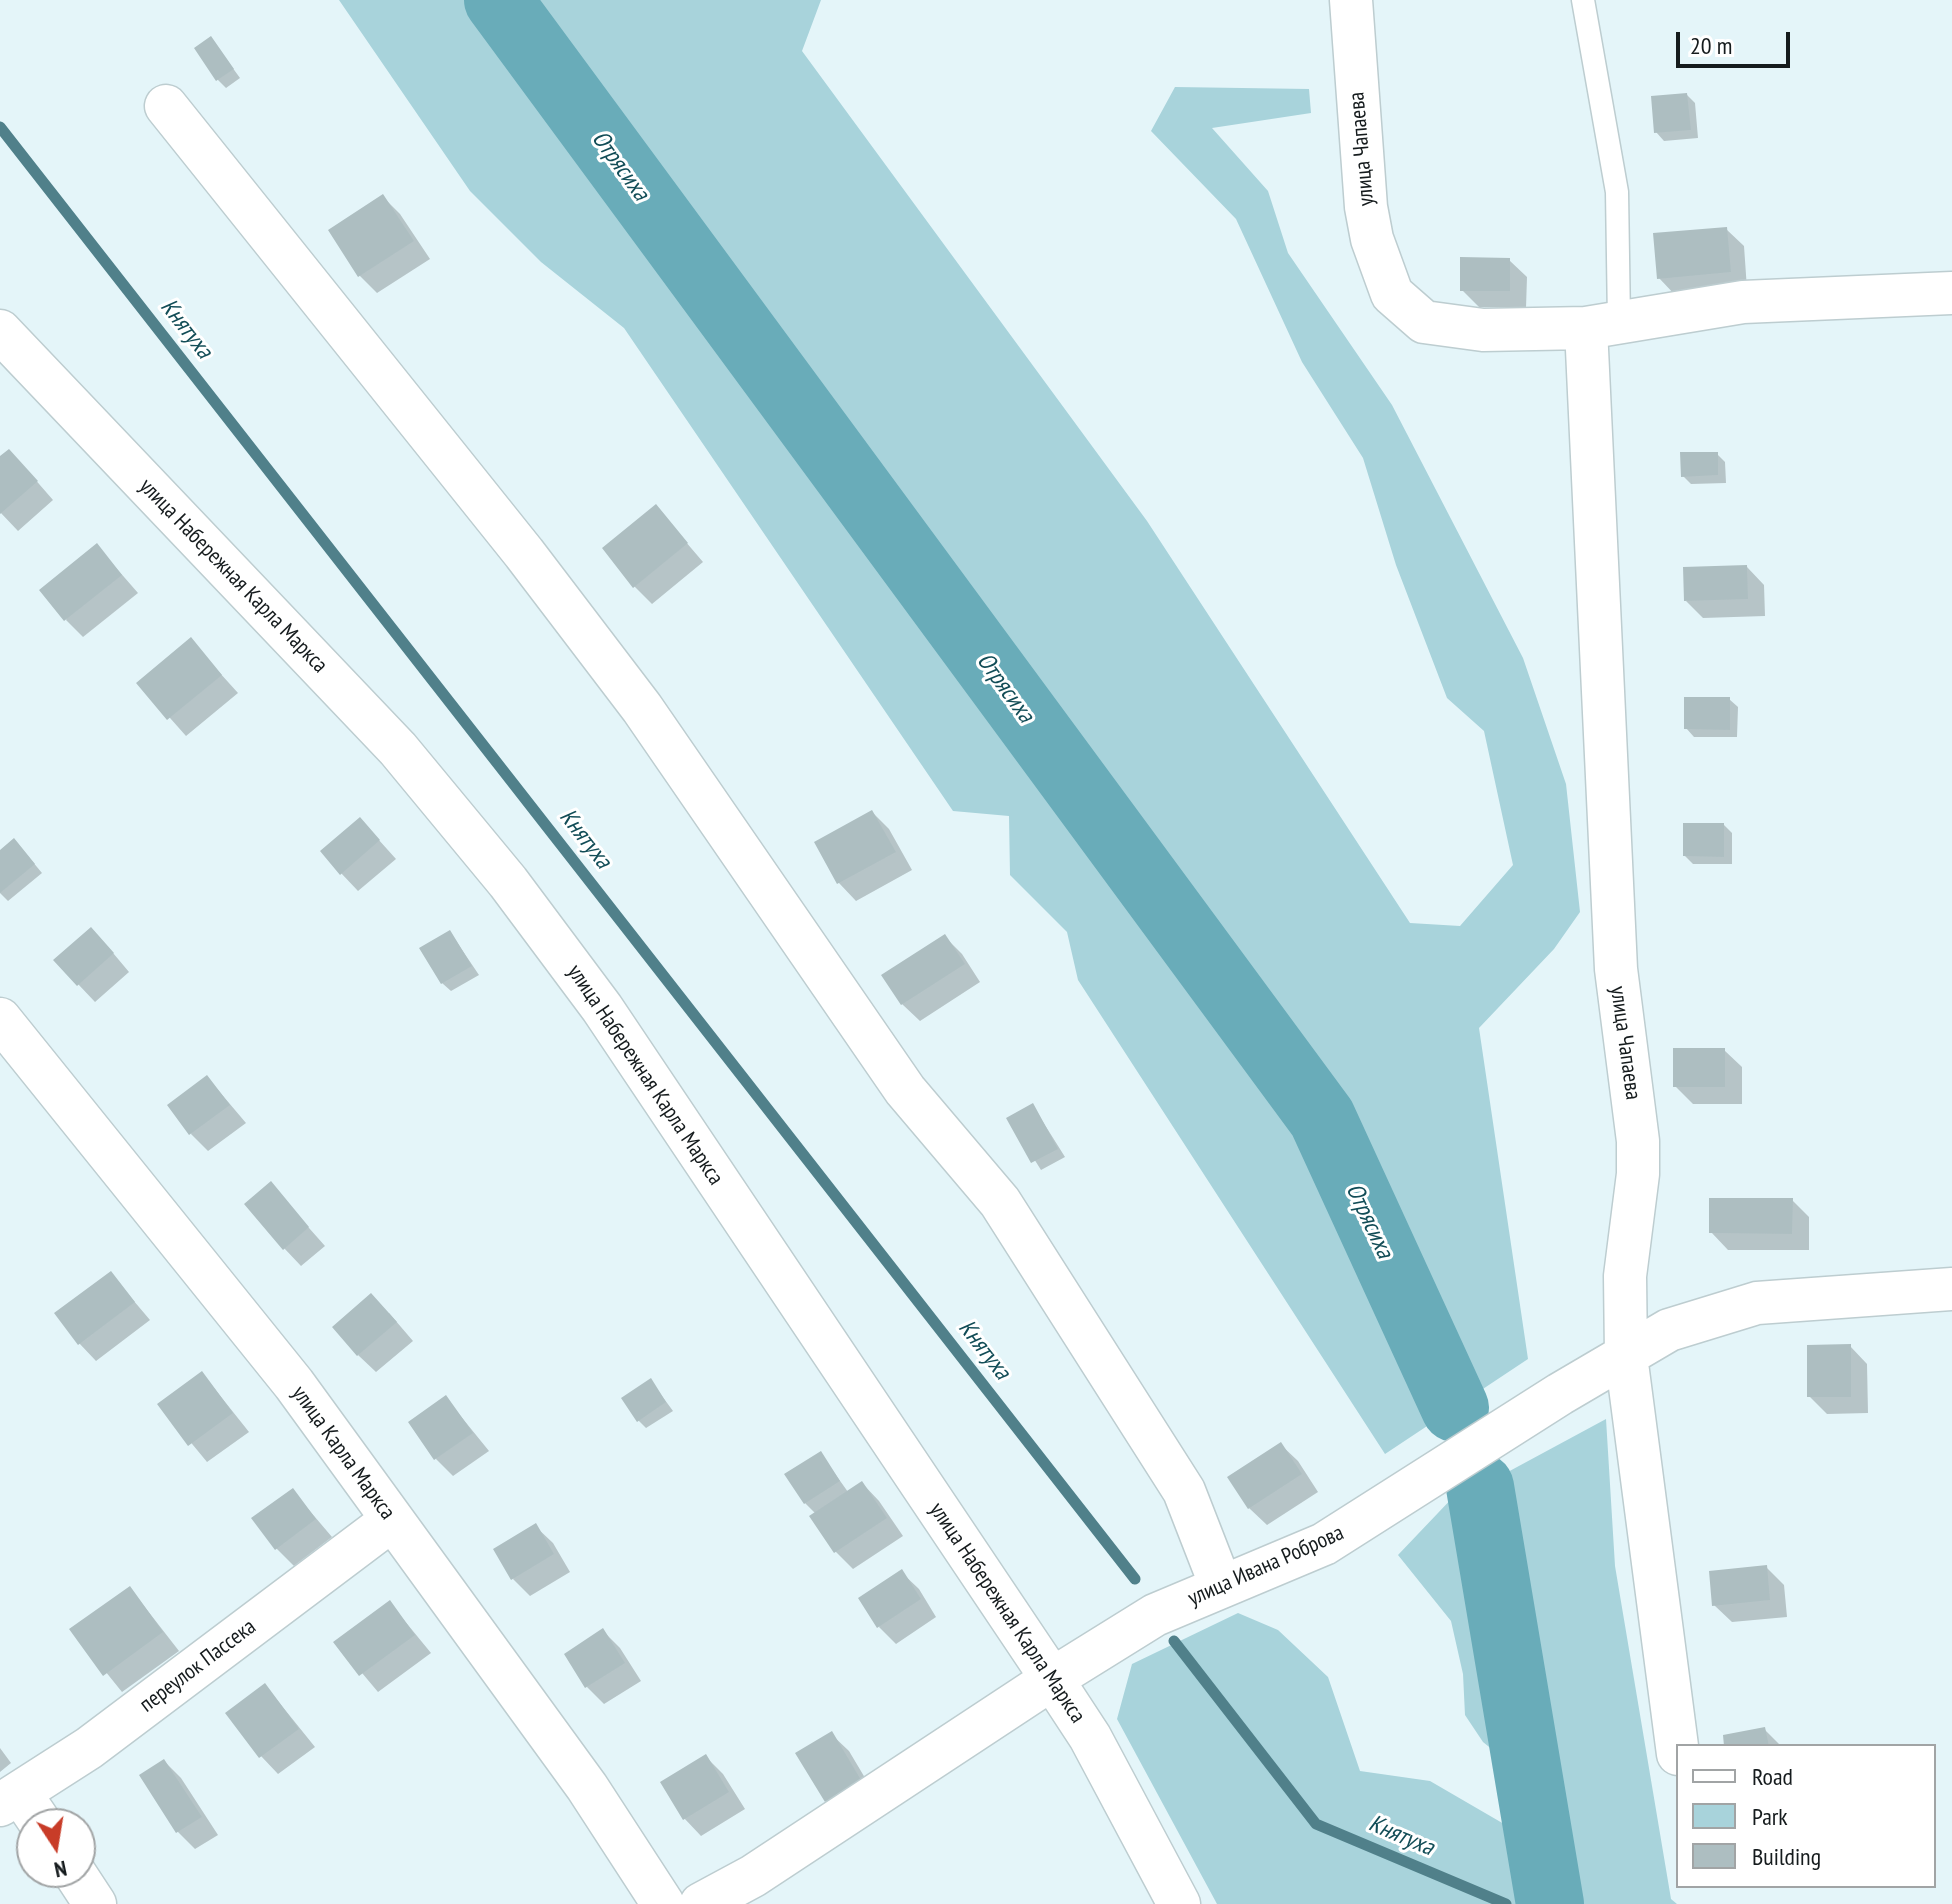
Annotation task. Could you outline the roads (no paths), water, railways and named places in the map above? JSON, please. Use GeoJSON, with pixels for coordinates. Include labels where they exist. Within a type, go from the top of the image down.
{"type":"FeatureCollection","features":[{"type":"Feature","properties":{"kind":"street","name":"улица Чапаева"},"geometry":{"type":"LineString","coordinates":[[1351,0],[1366,207],[1381,270],[1392,294],[1424,322],[1453,328],[1603,325],[1616,969],[1638,1141],[1638,1174],[1625,1276],[1626,1356],[1677,1744]]}},
{"type":"Feature","properties":{"kind":"street"},"geometry":{"type":"LineString","coordinates":[[166,106],[524,553],[633,696],[905,1090],[1000,1202],[1184,1491],[1221,1586]]}},
{"type":"Feature","properties":{"kind":"street"},"geometry":{"type":"LineString","coordinates":[[1603,325],[1743,302],[1952,293]]}},
{"type":"Feature","properties":{"kind":"street","name":"улица Набережная Карла Маркса"},"geometry":{"type":"LineString","coordinates":[[0,331],[398,749],[508,882],[602,1008],[1052,1679],[1098,1751],[1179,1904]]}},
{"type":"Feature","properties":{"kind":"street","name":"улица Карла Маркса"},"geometry":{"type":"LineString","coordinates":[[0,1019],[294,1384],[587,1787],[663,1904]]}},
{"type":"Feature","properties":{"kind":"street","name":"улица Ивана Роброва"},"geometry":{"type":"LineString","coordinates":[[701,1904],[753,1876],[1052,1679],[1155,1615],[1324,1544],[1560,1394],[1669,1330],[1757,1303],[1952,1289]]}},
{"type":"Feature","properties":{"kind":"street","name":"переулок Пассека"},"geometry":{"type":"LineString","coordinates":[[20,1808],[89,1748],[392,1520]]}},
{"type":"Feature","properties":{"kind":"lane"},"geometry":{"type":"LineString","coordinates":[[1583,0],[1617,192],[1603,325]]}},
{"type":"Feature","properties":{"kind":"waterway","name":"Отрясиха"},"geometry":{"type":"LineString","coordinates":[[498,0],[1322,1118],[1455,1408]]}},
{"type":"Feature","properties":{"kind":"waterway","name":"Княтуха"},"geometry":{"type":"LineString","coordinates":[[0,127],[1135,1579]]}},
{"type":"Feature","properties":{"kind":"waterway","name":"Отрясиха"},"geometry":{"type":"LineString","coordinates":[[1480,1487],[1550,1904]]}},
{"type":"Feature","properties":{"kind":"waterway","name":"Княтуха"},"geometry":{"type":"LineString","coordinates":[[1174,1641],[1316,1824],[1506,1904]]}}]}
